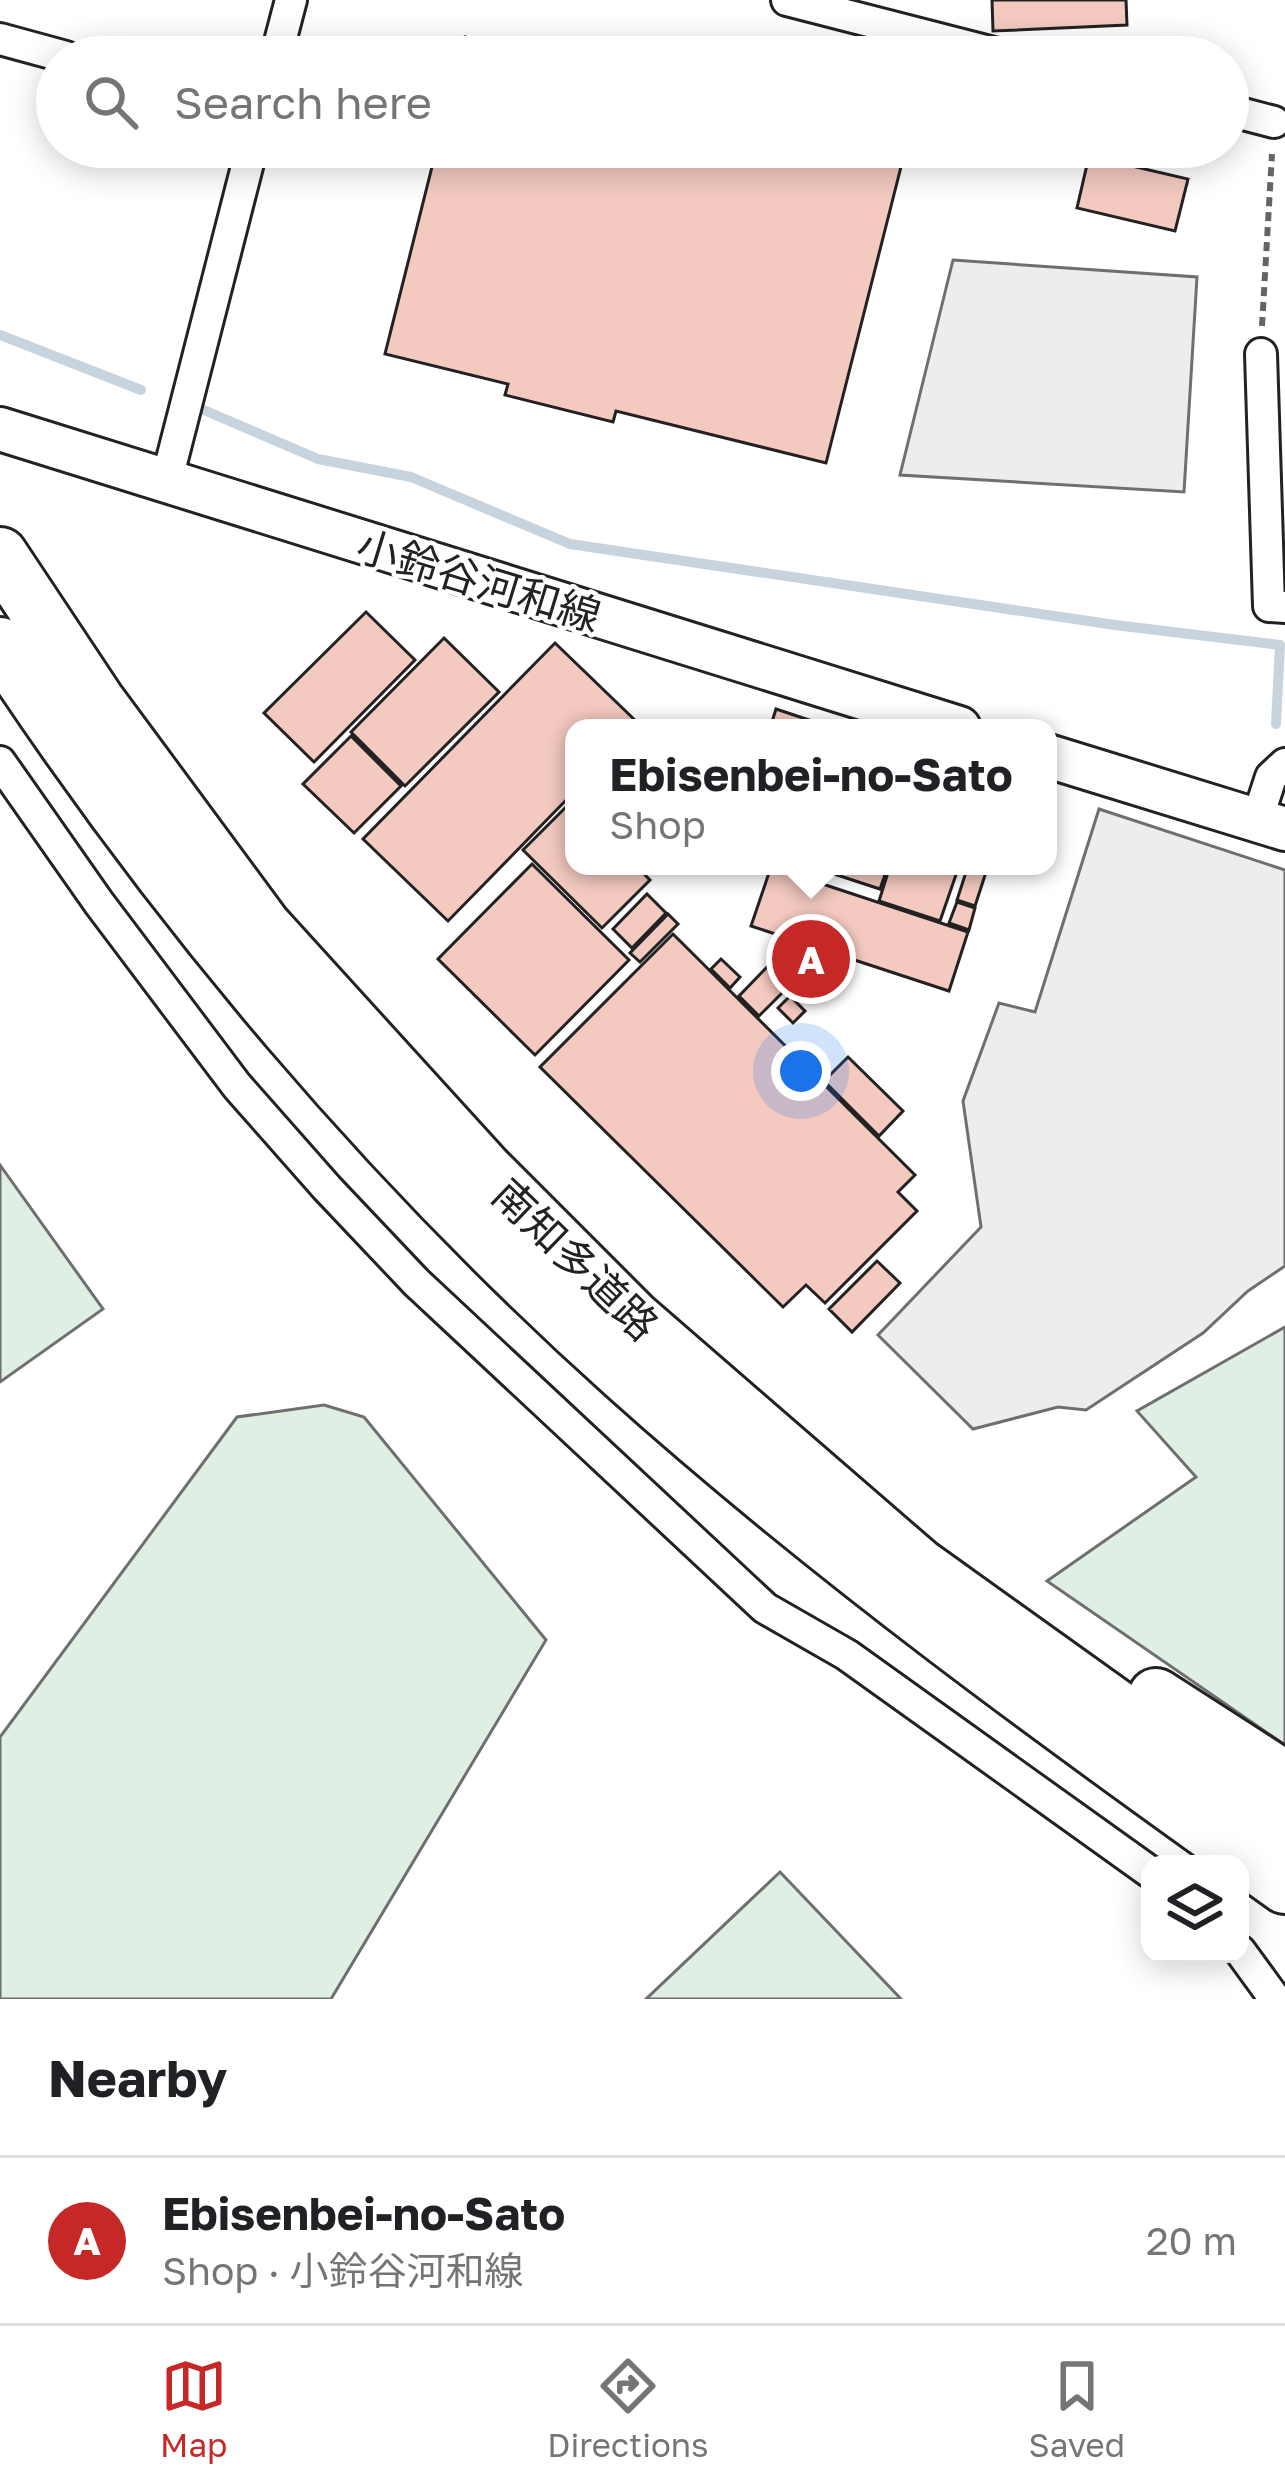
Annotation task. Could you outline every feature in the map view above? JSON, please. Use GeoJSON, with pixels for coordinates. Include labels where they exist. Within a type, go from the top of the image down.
{"type":"FeatureCollection","features":[{"type":"Feature","properties":{"kind":"highway","name":"南知多道路"},"geometry":{"type":"LineString","coordinates":[[0,555],[98,701],[264,927],[485,1170],[634,1319],[919,1566],[1285,1828]]}},
{"type":"Feature","properties":{"kind":"highway","name":"南知多道路"},"geometry":{"type":"LineString","coordinates":[[0,645],[57,731],[230,958],[372,1122],[592,1343],[772,1499],[1113,1763],[1285,1886]]}},
{"type":"Feature","properties":{"kind":"highway"},"geometry":{"type":"LineString","coordinates":[[919,1566],[962,1564],[1285,1779]]}},
{"type":"Feature","properties":{"kind":"main road","name":"小鈴谷河和線"},"geometry":{"type":"LineString","coordinates":[[0,429],[930,719]]}},
{"type":"Feature","properties":{"kind":"main road"},"geometry":{"type":"LineString","coordinates":[[1057,759],[1271,826]]}},
{"type":"Feature","properties":{"kind":"street"},"geometry":{"type":"LineString","coordinates":[[282,36],[291,0]]}},
{"type":"Feature","properties":{"kind":"street"},"geometry":{"type":"LineString","coordinates":[[787,0],[927,36]]}},
{"type":"Feature","properties":{"kind":"street"},"geometry":{"type":"LineString","coordinates":[[0,39],[36,49]]}},
{"type":"Feature","properties":{"kind":"street"},"geometry":{"type":"LineString","coordinates":[[1249,115],[1274,122]]}},
{"type":"Feature","properties":{"kind":"street"},"geometry":{"type":"LineString","coordinates":[[166,483],[247,168]]}},
{"type":"Feature","properties":{"kind":"street"},"geometry":{"type":"LineString","coordinates":[[1261,354],[1269,606],[1285,607]]}},
{"type":"Feature","properties":{"kind":"street"},"geometry":{"type":"LineString","coordinates":[[0,762],[237,1086],[416,1282],[765,1608],[847,1655],[1141,1866]]}},
{"type":"Feature","properties":{"kind":"street"},"geometry":{"type":"LineString","coordinates":[[1271,826],[1271,777],[1285,764]]}},
{"type":"Feature","properties":{"kind":"street"},"geometry":{"type":"LineString","coordinates":[[1249,1963],[1276,1999]]}},
{"type":"Feature","properties":{"kind":"path"},"geometry":{"type":"LineString","coordinates":[[1261,354],[1274,122]]}},
{"type":"Feature","properties":{"kind":"green space"},"geometry":{"type":"Polygon","coordinates":[[[0,1165],[103,1309],[0,1382],[0,1165]]]}},
{"type":"Feature","properties":{"kind":"green space"},"geometry":{"type":"Polygon","coordinates":[[[1285,1327],[1285,1745],[1047,1581],[1196,1477],[1137,1411],[1285,1327]]]}},
{"type":"Feature","properties":{"kind":"green space"},"geometry":{"type":"Polygon","coordinates":[[[324,1405],[364,1417],[546,1640],[331,1999],[0,1999],[0,1737],[237,1417],[324,1405]]]}},
{"type":"Feature","properties":{"kind":"green space"},"geometry":{"type":"Polygon","coordinates":[[[780,1872],[901,1999],[646,1999],[780,1872]]]}},
{"type":"Feature","properties":{"kind":"shaded area"},"geometry":{"type":"Polygon","coordinates":[[[953,260],[1197,277],[1184,492],[900,475],[953,260]]]}},
{"type":"Feature","properties":{"kind":"shaded area"},"geometry":{"type":"Polygon","coordinates":[[[1099,809],[1285,870],[1285,1266],[1248,1291],[1203,1333],[1086,1410],[1058,1407],[973,1429],[878,1335],[981,1227],[963,1101],[999,1003],[1035,1012],[1099,809]]]}},
{"type":"Feature","properties":{"kind":"building"},"geometry":{"type":"Polygon","coordinates":[[[992,0],[1126,0],[1127,25],[993,31],[992,0]]]}},
{"type":"Feature","properties":{"kind":"building"},"geometry":{"type":"Polygon","coordinates":[[[432,168],[901,168],[826,463],[616,411],[613,422],[505,395],[508,384],[385,354],[432,168]]]}},
{"type":"Feature","properties":{"kind":"building"},"geometry":{"type":"Polygon","coordinates":[[[1086,168],[1141,168],[1188,179],[1175,231],[1077,208],[1086,168]]]}},
{"type":"Feature","properties":{"kind":"building"},"geometry":{"type":"Polygon","coordinates":[[[366,612],[415,660],[314,762],[264,713],[366,612]]]}},
{"type":"Feature","properties":{"kind":"building"},"geometry":{"type":"Polygon","coordinates":[[[444,638],[499,692],[405,786],[351,732],[444,638]]]}},
{"type":"Feature","properties":{"kind":"building"},"geometry":{"type":"Polygon","coordinates":[[[555,643],[634,719],[565,719],[565,801],[448,921],[363,839],[555,643]]]}},
{"type":"Feature","properties":{"kind":"building"},"geometry":{"type":"Polygon","coordinates":[[[776,709],[806,719],[773,719],[776,709]]]}},
{"type":"Feature","properties":{"kind":"building"},"geometry":{"type":"Polygon","coordinates":[[[351,736],[401,786],[354,833],[303,784],[351,736]]]}},
{"type":"Feature","properties":{"kind":"building"},"geometry":{"type":"Polygon","coordinates":[[[565,808],[565,875],[645,875],[650,880],[602,928],[523,850],[565,808]]]}},
{"type":"Feature","properties":{"kind":"building"},"geometry":{"type":"Polygon","coordinates":[[[532,864],[629,960],[535,1055],[438,959],[532,864]]]}},
{"type":"Feature","properties":{"kind":"building"},"geometry":{"type":"Polygon","coordinates":[[[768,875],[795,875],[968,932],[949,991],[751,926],[768,875]]]}},
{"type":"Feature","properties":{"kind":"building"},"geometry":{"type":"Polygon","coordinates":[[[837,875],[885,875],[880,889],[837,875]]]}},
{"type":"Feature","properties":{"kind":"building"},"geometry":{"type":"Polygon","coordinates":[[[887,875],[956,875],[940,921],[879,901],[887,875]]]}},
{"type":"Feature","properties":{"kind":"building"},"geometry":{"type":"Polygon","coordinates":[[[965,875],[985,875],[975,906],[957,900],[965,875]]]}},
{"type":"Feature","properties":{"kind":"building"},"geometry":{"type":"Polygon","coordinates":[[[647,894],[666,913],[632,948],[613,929],[647,894]]]}},
{"type":"Feature","properties":{"kind":"building"},"geometry":{"type":"Polygon","coordinates":[[[957,902],[975,908],[969,930],[949,923],[957,902]]]}},
{"type":"Feature","properties":{"kind":"building"},"geometry":{"type":"Polygon","coordinates":[[[668,914],[678,924],[640,962],[630,953],[668,914]]]}},
{"type":"Feature","properties":{"kind":"building"},"geometry":{"type":"Polygon","coordinates":[[[673,934],[915,1175],[898,1192],[917,1211],[825,1303],[806,1285],[783,1307],[540,1067],[673,934]]]}},
{"type":"Feature","properties":{"kind":"building"},"geometry":{"type":"Polygon","coordinates":[[[721,959],[740,977],[730,988],[711,969],[721,959]]]}},
{"type":"Feature","properties":{"kind":"building"},"geometry":{"type":"Polygon","coordinates":[[[767,967],[788,987],[759,1016],[739,996],[767,967]]]}},
{"type":"Feature","properties":{"kind":"building"},"geometry":{"type":"Polygon","coordinates":[[[790,996],[805,1011],[793,1023],[778,1008],[790,996]]]}},
{"type":"Feature","properties":{"kind":"building"},"geometry":{"type":"Polygon","coordinates":[[[848,1057],[903,1111],[879,1136],[824,1081],[848,1057]]]}},
{"type":"Feature","properties":{"kind":"building"},"geometry":{"type":"Polygon","coordinates":[[[877,1261],[900,1283],[852,1332],[829,1309],[877,1261]]]}},
{"type":"Feature","properties":{"kind":"waterway"},"geometry":{"type":"LineString","coordinates":[[0,335],[141,390]]}},
{"type":"Feature","properties":{"kind":"waterway"},"geometry":{"type":"LineString","coordinates":[[199,408],[318,459],[411,477],[570,544],[1280,645],[1276,724]]}},
{"type":"Feature","properties":{"kind":"place","name":"Ebisenbei-no-Sato"},"geometry":{"type":"Point","coordinates":[811,959]}}]}
